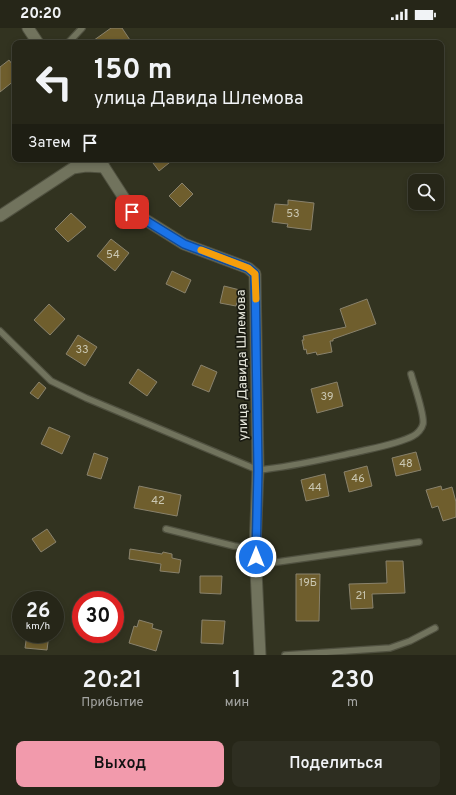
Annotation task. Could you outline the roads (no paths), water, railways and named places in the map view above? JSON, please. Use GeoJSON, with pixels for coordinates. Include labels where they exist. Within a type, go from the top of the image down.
{"type":"FeatureCollection","features":[{"type":"Feature","properties":{"kind":"street"},"geometry":{"type":"LineString","coordinates":[[28,28],[36,40]]}},
{"type":"Feature","properties":{"kind":"street"},"geometry":{"type":"LineString","coordinates":[[0,216],[73,168],[102,163]]}},
{"type":"Feature","properties":{"kind":"street","name":"улица Давида Шлемова"},"geometry":{"type":"LineString","coordinates":[[102,163],[132,212],[184,244],[248,268],[255,274],[258,470],[255,549],[260,655]]}},
{"type":"Feature","properties":{"kind":"lane"},"geometry":{"type":"LineString","coordinates":[[71,40],[82,28]]}},
{"type":"Feature","properties":{"kind":"lane"},"geometry":{"type":"LineString","coordinates":[[0,331],[51,381],[86,398],[258,470],[314,462],[381,446],[414,436],[420,431],[423,425],[423,416],[411,374]]}},
{"type":"Feature","properties":{"kind":"lane"},"geometry":{"type":"LineString","coordinates":[[166,529],[234,546],[255,549]]}},
{"type":"Feature","properties":{"kind":"lane"},"geometry":{"type":"LineString","coordinates":[[256,565],[419,542]]}},
{"type":"Feature","properties":{"kind":"lane"},"geometry":{"type":"LineString","coordinates":[[285,655],[390,648],[410,641],[435,628]]}}]}
